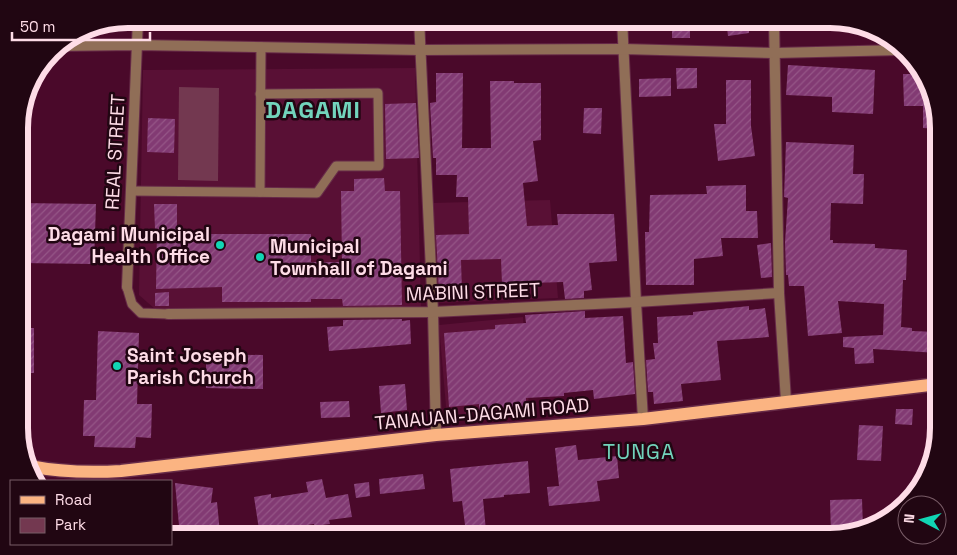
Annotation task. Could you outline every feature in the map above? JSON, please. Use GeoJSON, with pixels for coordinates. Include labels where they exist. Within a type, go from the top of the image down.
{"type":"FeatureCollection","features":[{"type":"Feature","properties":{"kind":"main road","name":"TANAUAN-DAGAMI ROAD"},"geometry":{"type":"LineString","coordinates":[[36,467],[85,473],[121,471],[436,435],[643,419],[929,385]]}},
{"type":"Feature","properties":{"kind":"street","name":"REAL STREET"},"geometry":{"type":"LineString","coordinates":[[127,287],[138,28]]}},
{"type":"Feature","properties":{"kind":"street"},"geometry":{"type":"LineString","coordinates":[[419,28],[433,312],[436,435]]}},
{"type":"Feature","properties":{"kind":"street"},"geometry":{"type":"LineString","coordinates":[[622,28],[643,419]]}},
{"type":"Feature","properties":{"kind":"street"},"geometry":{"type":"LineString","coordinates":[[774,28],[779,293],[786,401]]}},
{"type":"Feature","properties":{"kind":"street"},"geometry":{"type":"LineString","coordinates":[[70,46],[137,44],[420,50],[623,50],[775,53],[893,50]]}},
{"type":"Feature","properties":{"kind":"street","name":"MABINI STREET"},"geometry":{"type":"LineString","coordinates":[[168,314],[433,312],[779,293]]}},
{"type":"Feature","properties":{"kind":"lane"},"geometry":{"type":"LineString","coordinates":[[260,192],[261,47]]}},
{"type":"Feature","properties":{"kind":"lane"},"geometry":{"type":"LineString","coordinates":[[131,191],[317,193],[336,166],[379,166],[378,93],[260,94]]}},
{"type":"Feature","properties":{"kind":"lane"},"geometry":{"type":"LineString","coordinates":[[127,287],[132,304],[141,314],[168,314]]}},
{"type":"Feature","properties":{"kind":"shaded area"},"geometry":{"type":"Polygon","coordinates":[[[415,68],[421,308],[155,309],[139,295],[143,70],[415,68]]]}},
{"type":"Feature","properties":{"kind":"shaded area"},"geometry":{"type":"Polygon","coordinates":[[[550,200],[558,298],[436,303],[431,203],[550,200]]]}},
{"type":"Feature","properties":{"kind":"shaded area"},"geometry":{"type":"Polygon","coordinates":[[[523,317],[529,410],[447,418],[439,325],[523,317]]]}},
{"type":"Feature","properties":{"kind":"green space"},"geometry":{"type":"Polygon","coordinates":[[[179,87],[219,88],[218,181],[178,180],[179,87]]]}},
{"type":"Feature","properties":{"kind":"building"},"geometry":{"type":"Polygon","coordinates":[[[672,28],[690,28],[690,38],[672,38],[672,28]]]}},
{"type":"Feature","properties":{"kind":"building"},"geometry":{"type":"Polygon","coordinates":[[[727,28],[749,28],[749,33],[728,36],[727,28]]]}},
{"type":"Feature","properties":{"kind":"building"},"geometry":{"type":"Polygon","coordinates":[[[788,65],[875,70],[873,114],[832,112],[832,97],[786,95],[788,65]]]}},
{"type":"Feature","properties":{"kind":"building"},"geometry":{"type":"Polygon","coordinates":[[[676,68],[697,68],[697,88],[677,89],[676,68]]]}},
{"type":"Feature","properties":{"kind":"building"},"geometry":{"type":"Polygon","coordinates":[[[436,73],[463,73],[462,148],[491,148],[490,81],[541,83],[541,140],[533,141],[538,181],[523,183],[527,226],[558,225],[557,214],[614,214],[617,261],[589,263],[592,290],[584,291],[584,298],[565,299],[563,282],[502,284],[501,259],[461,260],[462,292],[439,293],[436,235],[469,234],[468,197],[456,197],[457,175],[436,175],[436,158],[433,158],[430,103],[436,102],[436,73]]]}},
{"type":"Feature","properties":{"kind":"building"},"geometry":{"type":"Polygon","coordinates":[[[903,74],[914,74],[928,108],[929,128],[923,128],[923,106],[904,106],[903,74]]]}},
{"type":"Feature","properties":{"kind":"building"},"geometry":{"type":"Polygon","coordinates":[[[671,78],[671,96],[639,97],[639,79],[671,78]]]}},
{"type":"Feature","properties":{"kind":"building"},"geometry":{"type":"Polygon","coordinates":[[[726,80],[751,80],[751,126],[755,156],[718,161],[714,124],[726,124],[726,80]]]}},
{"type":"Feature","properties":{"kind":"building"},"geometry":{"type":"Polygon","coordinates":[[[416,103],[419,158],[386,159],[385,104],[416,103]]]}},
{"type":"Feature","properties":{"kind":"building"},"geometry":{"type":"Polygon","coordinates":[[[584,108],[602,108],[601,134],[583,133],[584,108]]]}},
{"type":"Feature","properties":{"kind":"building"},"geometry":{"type":"Polygon","coordinates":[[[148,118],[175,119],[174,153],[147,152],[148,118]]]}},
{"type":"Feature","properties":{"kind":"building"},"geometry":{"type":"Polygon","coordinates":[[[786,142],[854,145],[853,174],[864,174],[863,204],[831,203],[830,240],[833,240],[833,243],[875,244],[875,248],[907,250],[906,280],[903,280],[901,327],[912,328],[912,331],[929,332],[929,352],[873,349],[874,363],[855,364],[854,348],[843,347],[843,337],[883,335],[884,304],[838,301],[842,333],[808,336],[804,286],[789,286],[788,275],[786,275],[785,242],[788,198],[784,197],[786,142]]]}},
{"type":"Feature","properties":{"kind":"building"},"geometry":{"type":"Polygon","coordinates":[[[384,178],[385,191],[400,191],[402,305],[343,306],[342,299],[311,299],[311,302],[222,302],[222,287],[156,289],[157,229],[155,229],[154,204],[177,204],[177,239],[209,240],[209,234],[311,234],[311,262],[342,262],[341,191],[354,191],[354,179],[384,178]]]}},
{"type":"Feature","properties":{"kind":"building"},"geometry":{"type":"Polygon","coordinates":[[[746,185],[746,211],[757,211],[758,238],[721,238],[723,256],[694,259],[694,285],[646,285],[645,232],[649,232],[650,195],[707,194],[706,186],[746,185]]]}},
{"type":"Feature","properties":{"kind":"building"},"geometry":{"type":"Polygon","coordinates":[[[28,203],[96,204],[94,264],[28,263],[28,203]]]}},
{"type":"Feature","properties":{"kind":"building"},"geometry":{"type":"Polygon","coordinates":[[[771,243],[772,277],[761,278],[757,245],[771,243]]]}},
{"type":"Feature","properties":{"kind":"building"},"geometry":{"type":"Polygon","coordinates":[[[169,292],[169,306],[155,306],[155,293],[169,292]]]}},
{"type":"Feature","properties":{"kind":"building"},"geometry":{"type":"Polygon","coordinates":[[[749,306],[749,310],[765,308],[769,337],[717,341],[721,380],[681,384],[683,401],[654,404],[653,392],[648,392],[646,360],[655,359],[653,343],[658,343],[657,317],[693,315],[693,312],[749,306]]]}},
{"type":"Feature","properties":{"kind":"building"},"geometry":{"type":"Polygon","coordinates":[[[585,311],[585,318],[623,316],[626,363],[633,362],[635,394],[594,399],[593,390],[564,393],[564,396],[526,398],[526,406],[479,410],[479,404],[449,407],[444,333],[495,329],[495,325],[526,323],[525,315],[585,311]]]}},
{"type":"Feature","properties":{"kind":"building"},"geometry":{"type":"Polygon","coordinates":[[[402,319],[402,321],[410,320],[411,344],[329,351],[327,327],[343,326],[343,320],[402,319]]]}},
{"type":"Feature","properties":{"kind":"building"},"geometry":{"type":"Polygon","coordinates":[[[28,328],[34,328],[34,373],[28,373],[28,328]]]}},
{"type":"Feature","properties":{"kind":"building","name":"Saint Joseph Parish Church"},"geometry":{"type":"Polygon","coordinates":[[[98,331],[139,333],[137,404],[152,404],[151,438],[136,437],[135,448],[94,447],[95,436],[83,436],[84,400],[96,400],[98,331]]]}},
{"type":"Feature","properties":{"kind":"building"},"geometry":{"type":"Polygon","coordinates":[[[206,354],[263,355],[263,389],[206,388],[206,354]]]}},
{"type":"Feature","properties":{"kind":"building"},"geometry":{"type":"Polygon","coordinates":[[[405,384],[407,410],[381,413],[379,386],[405,384]]]}},
{"type":"Feature","properties":{"kind":"building"},"geometry":{"type":"Polygon","coordinates":[[[349,401],[350,417],[321,418],[320,402],[349,401]]]}},
{"type":"Feature","properties":{"kind":"building"},"geometry":{"type":"Polygon","coordinates":[[[896,409],[913,409],[912,425],[895,424],[896,409]]]}},
{"type":"Feature","properties":{"kind":"building"},"geometry":{"type":"Polygon","coordinates":[[[859,425],[883,426],[881,461],[857,460],[859,425]]]}},
{"type":"Feature","properties":{"kind":"building"},"geometry":{"type":"Polygon","coordinates":[[[576,445],[578,460],[617,456],[619,478],[597,481],[600,501],[549,506],[547,487],[559,486],[555,448],[576,445]]]}},
{"type":"Feature","properties":{"kind":"building"},"geometry":{"type":"Polygon","coordinates":[[[528,461],[530,493],[483,499],[486,527],[465,528],[462,501],[453,502],[450,469],[528,461]]]}},
{"type":"Feature","properties":{"kind":"building"},"geometry":{"type":"Polygon","coordinates":[[[423,474],[425,489],[380,494],[379,479],[423,474]]]}},
{"type":"Feature","properties":{"kind":"building"},"geometry":{"type":"Polygon","coordinates":[[[322,479],[326,498],[348,494],[352,517],[329,520],[330,524],[314,526],[314,524],[290,528],[259,528],[254,497],[271,494],[271,498],[308,492],[306,482],[322,479]]]}},
{"type":"Feature","properties":{"kind":"building"},"geometry":{"type":"Polygon","coordinates":[[[369,482],[370,496],[356,498],[354,484],[369,482]]]}},
{"type":"Feature","properties":{"kind":"building"},"geometry":{"type":"Polygon","coordinates":[[[175,483],[213,488],[211,503],[217,502],[220,528],[179,528],[175,483]]]}},
{"type":"Feature","properties":{"kind":"building"},"geometry":{"type":"Polygon","coordinates":[[[862,499],[863,522],[849,526],[831,527],[830,500],[862,499]]]}},
{"type":"Feature","properties":{"kind":"place","name":"Dagami Municipal Health Office"},"geometry":{"type":"Point","coordinates":[220,245]}},
{"type":"Feature","properties":{"kind":"place","name":"Municipal Townhall of Dagami"},"geometry":{"type":"Point","coordinates":[260,257]}},
{"type":"Feature","properties":{"kind":"place","name":"Saint Joseph Parish Church"},"geometry":{"type":"Point","coordinates":[117,366]}},
{"type":"Feature","properties":{"kind":"district","name":"DAGAMI"},"geometry":{"type":"Point","coordinates":[313,109]}},
{"type":"Feature","properties":{"kind":"district","name":"TUNGA"},"geometry":{"type":"Point","coordinates":[639,451]}}]}
